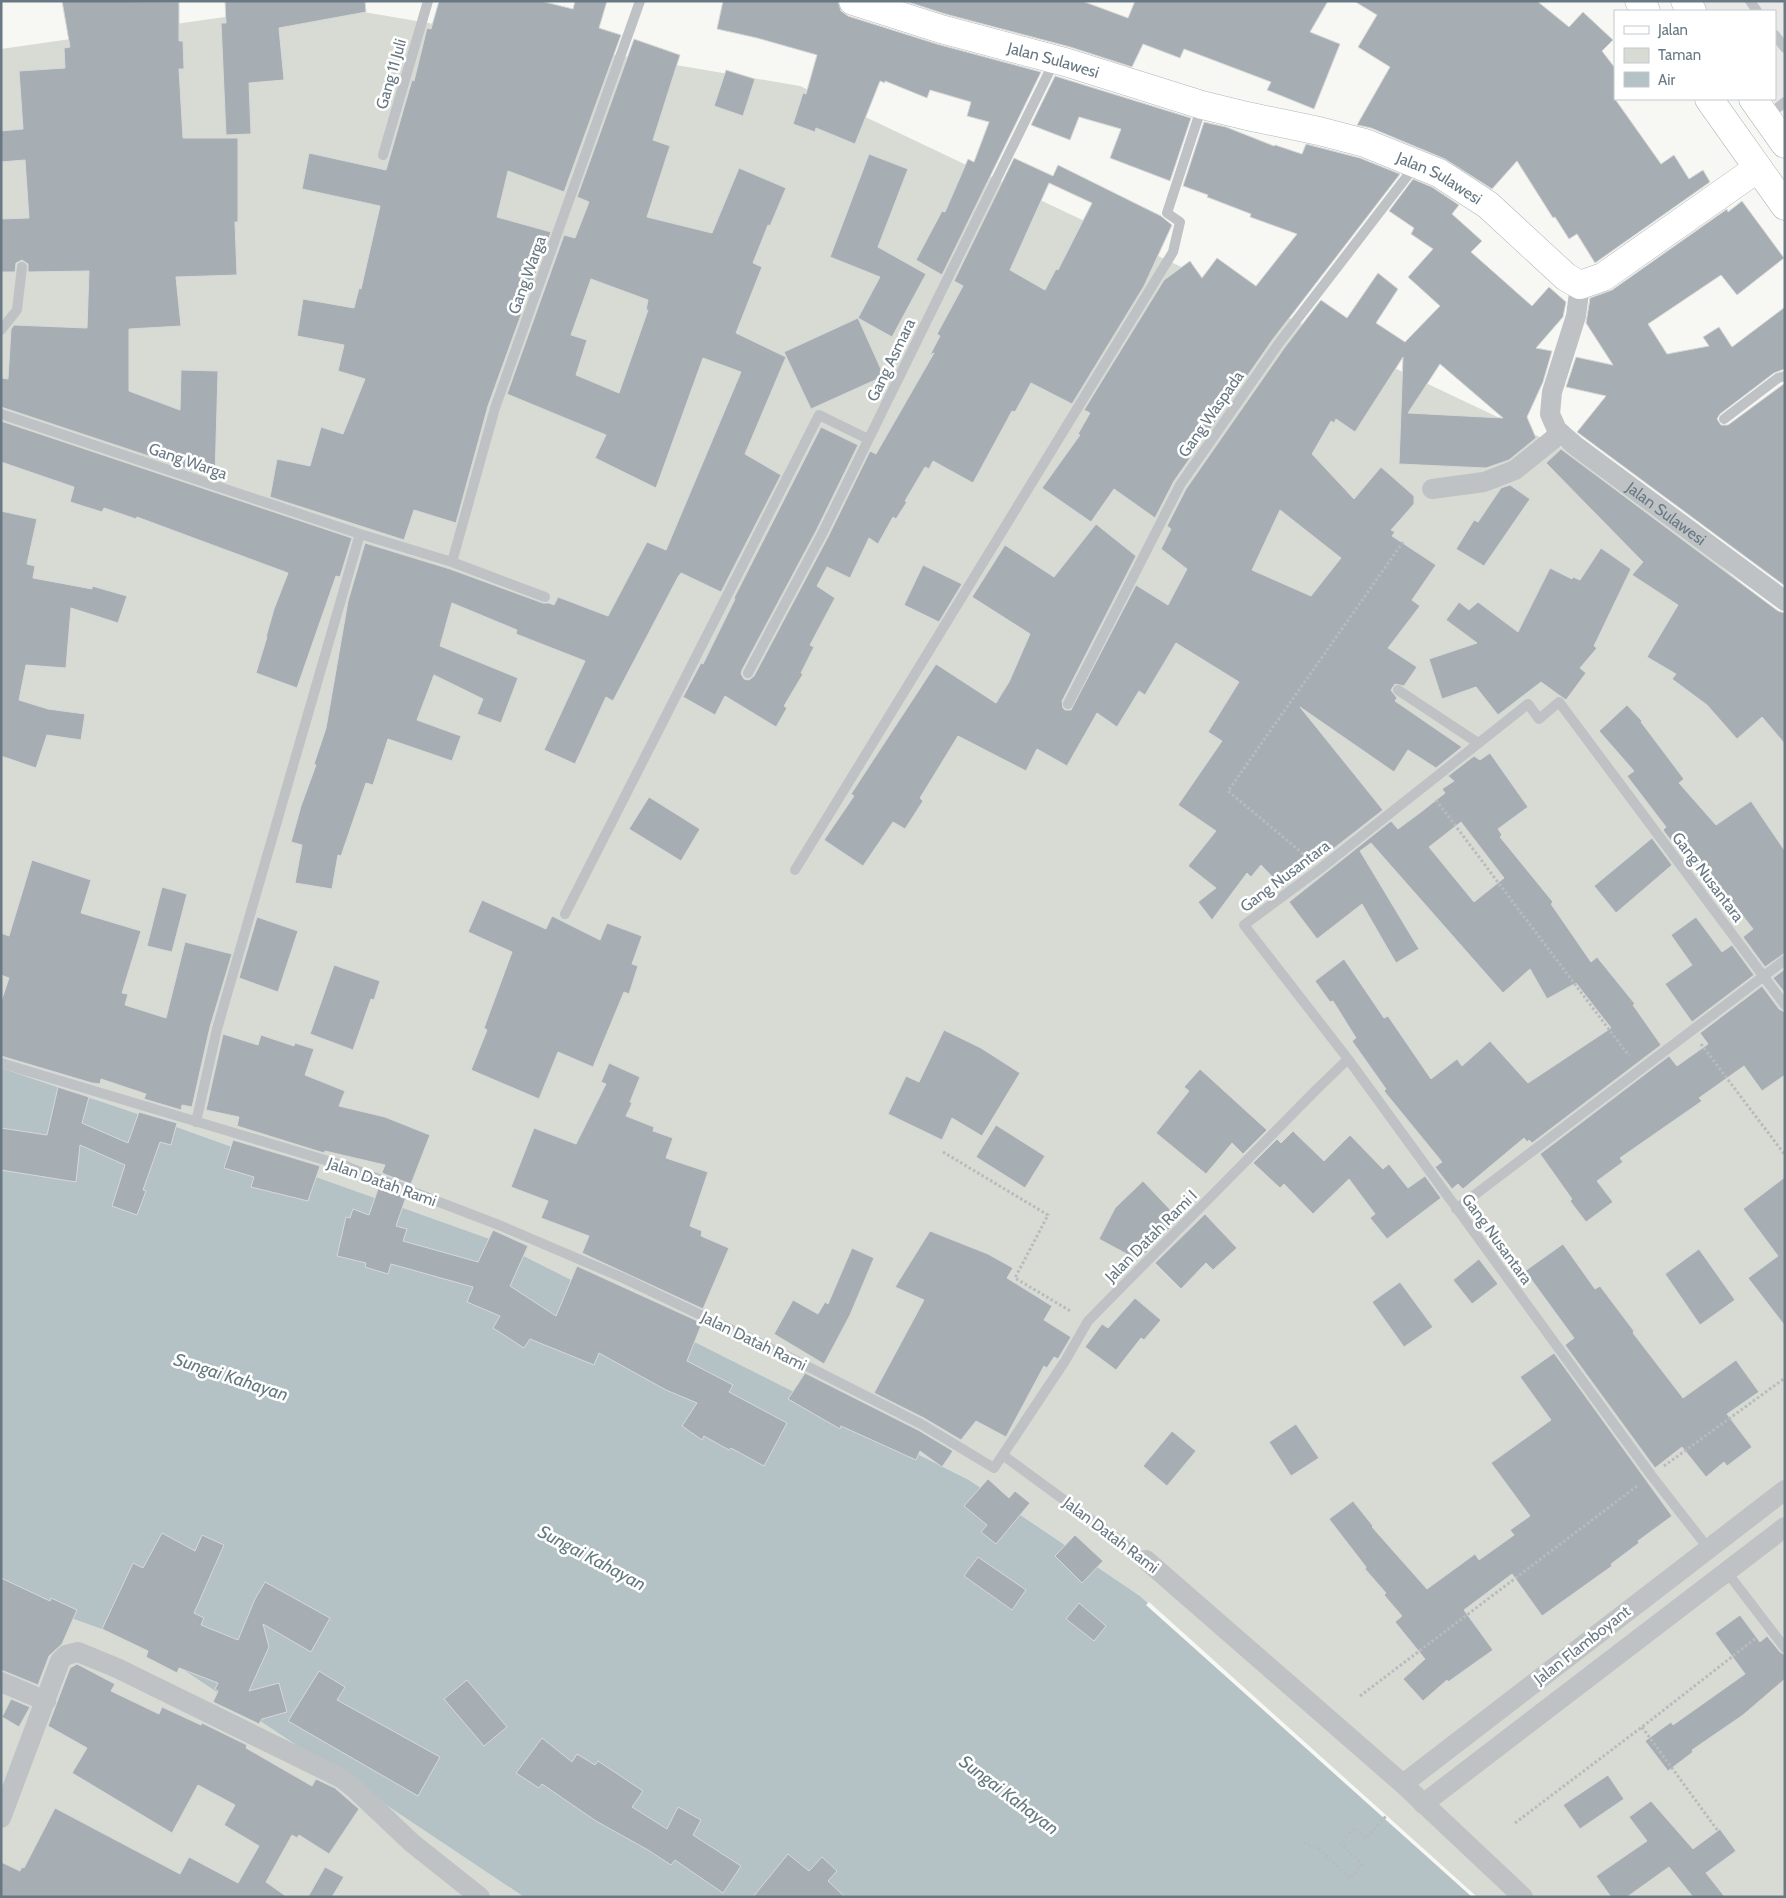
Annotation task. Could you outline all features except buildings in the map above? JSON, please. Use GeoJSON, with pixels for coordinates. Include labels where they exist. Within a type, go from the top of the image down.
{"type":"FeatureCollection","features":[{"type":"Feature","properties":{"kind":"street","name":"Jalan Sulawesi"},"geometry":{"type":"LineString","coordinates":[[853,1],[941,29],[1056,59],[1202,105],[1365,143],[1439,173],[1488,205],[1566,277],[1580,285],[1576,316],[1552,392],[1550,414],[1557,430],[1577,447],[1785,602]]}},
{"type":"Feature","properties":{"kind":"street"},"geometry":{"type":"LineString","coordinates":[[1710,100],[1785,206]]}},
{"type":"Feature","properties":{"kind":"street"},"geometry":{"type":"LineString","coordinates":[[1768,106],[1785,144]]}},
{"type":"Feature","properties":{"kind":"street"},"geometry":{"type":"LineString","coordinates":[[1580,285],[1603,277],[1758,168]]}},
{"type":"Feature","properties":{"kind":"street"},"geometry":{"type":"LineString","coordinates":[[1432,489],[1484,482],[1515,470],[1561,433]]}},
{"type":"Feature","properties":{"kind":"street","name":"Jalan Flamboyant"},"geometry":{"type":"LineString","coordinates":[[1403,1784],[1785,1490]]}},
{"type":"Feature","properties":{"kind":"street","name":"Jalan Flamboyant"},"geometry":{"type":"LineString","coordinates":[[1423,1804],[1785,1526]]}},
{"type":"Feature","properties":{"kind":"street","name":"Jalan Datah Rami"},"geometry":{"type":"LineString","coordinates":[[1146,1560],[1403,1784]]}},
{"type":"Feature","properties":{"kind":"street"},"geometry":{"type":"LineString","coordinates":[[1,1818],[60,1661],[66,1655],[78,1652],[117,1668],[341,1778],[355,1788],[412,1843],[480,1897]]}},
{"type":"Feature","properties":{"kind":"street"},"geometry":{"type":"LineString","coordinates":[[1544,1674],[1562,1698]]}},
{"type":"Feature","properties":{"kind":"street"},"geometry":{"type":"LineString","coordinates":[[1,1682],[46,1701]]}},
{"type":"Feature","properties":{"kind":"street"},"geometry":{"type":"LineString","coordinates":[[1403,1784],[1523,1897]]}},
{"type":"Feature","properties":{"kind":"lane","name":"Gang 11 Juli"},"geometry":{"type":"LineString","coordinates":[[384,155],[428,1]]}},
{"type":"Feature","properties":{"kind":"lane","name":"Gang Warga"},"geometry":{"type":"LineString","coordinates":[[452,562],[495,408],[640,1]]}},
{"type":"Feature","properties":{"kind":"lane"},"geometry":{"type":"LineString","coordinates":[[1776,36],[1785,48]]}},
{"type":"Feature","properties":{"kind":"lane","name":"Gang Asmara"},"geometry":{"type":"LineString","coordinates":[[748,672],[822,534],[1056,59]]}},
{"type":"Feature","properties":{"kind":"lane"},"geometry":{"type":"LineString","coordinates":[[795,870],[1173,252],[1180,222],[1167,213],[1202,105]]}},
{"type":"Feature","properties":{"kind":"lane","name":"Gang Waspada"},"geometry":{"type":"LineString","coordinates":[[1068,704],[1180,485],[1279,343],[1416,165]]}},
{"type":"Feature","properties":{"kind":"lane"},"geometry":{"type":"LineString","coordinates":[[1,330],[17,310],[22,267]]}},
{"type":"Feature","properties":{"kind":"lane"},"geometry":{"type":"LineString","coordinates":[[1724,419],[1778,378],[1785,376]]}},
{"type":"Feature","properties":{"kind":"lane","name":"Gang Warga"},"geometry":{"type":"LineString","coordinates":[[1,414],[360,534],[452,562],[544,597]]}},
{"type":"Feature","properties":{"kind":"lane"},"geometry":{"type":"LineString","coordinates":[[565,914],[819,415],[868,439]]}},
{"type":"Feature","properties":{"kind":"lane"},"geometry":{"type":"LineString","coordinates":[[196,1122],[217,1029],[360,534]]}},
{"type":"Feature","properties":{"kind":"lane"},"geometry":{"type":"LineString","coordinates":[[1398,690],[1478,743]]}},
{"type":"Feature","properties":{"kind":"lane","name":"Gang Nusantara"},"geometry":{"type":"LineString","coordinates":[[1708,1548],[1651,1476],[1348,1059],[1244,925],[1321,868],[1528,704],[1539,718],[1559,702],[1785,1006]]}},
{"type":"Feature","properties":{"kind":"lane"},"geometry":{"type":"LineString","coordinates":[[1456,1209],[1785,960]]}},
{"type":"Feature","properties":{"kind":"lane","name":"Jalan Datah Rami I"},"geometry":{"type":"LineString","coordinates":[[1004,1456],[1065,1361],[1088,1321],[1348,1059]]}},
{"type":"Feature","properties":{"kind":"lane","name":"Jalan Datah Rami"},"geometry":{"type":"LineString","coordinates":[[1,1063],[345,1166],[499,1225],[623,1278],[791,1358],[920,1424],[994,1468],[1004,1456],[1146,1560]]}},
{"type":"Feature","properties":{"kind":"lane"},"geometry":{"type":"LineString","coordinates":[[1726,1571],[1785,1648]]}},
{"type":"Feature","properties":{"kind":"path"},"geometry":{"type":"LineString","coordinates":[[1321,868],[1228,791],[1403,542]]}},
{"type":"Feature","properties":{"kind":"path"},"geometry":{"type":"LineString","coordinates":[[1425,786],[1640,1071]]}},
{"type":"Feature","properties":{"kind":"path"},"geometry":{"type":"LineString","coordinates":[[1691,1032],[1785,1155]]}},
{"type":"Feature","properties":{"kind":"path"},"geometry":{"type":"LineString","coordinates":[[943,1152],[1048,1215],[1015,1278],[1088,1321]]}},
{"type":"Feature","properties":{"kind":"path"},"geometry":{"type":"LineString","coordinates":[[1360,1696],[1651,1476],[1785,1378]]}},
{"type":"Feature","properties":{"kind":"path"},"geometry":{"type":"LineString","coordinates":[[1515,1823],[1770,1627]]}},
{"type":"Feature","properties":{"kind":"path"},"geometry":{"type":"LineString","coordinates":[[1642,1727],[1718,1831]]}},
{"type":"Feature","properties":{"kind":"path"},"geometry":{"type":"LineString","coordinates":[[1304,1843],[1320,1850],[1350,1878],[1362,1864],[1340,1844],[1354,1828],[1366,1838],[1386,1816]]}},
{"type":"Feature","properties":{"kind":"shaded area"},"geometry":{"type":"Polygon","coordinates":[[[1700,1],[1785,1],[1785,116],[1773,100],[1776,100],[1776,10],[1706,10],[1700,1]]]}},
{"type":"Feature","properties":{"kind":"green space"},"geometry":{"type":"Polygon","coordinates":[[[316,4],[800,86],[1605,468],[1785,620],[1785,1897],[1473,1897],[1140,1596],[969,1480],[490,1239],[171,1125],[1,1068],[1,49],[316,4]]]}},
{"type":"Feature","properties":{"kind":"green space"},"geometry":{"type":"Polygon","coordinates":[[[1,1593],[146,1645],[524,1897],[1,1897],[1,1593]]]}},
{"type":"Feature","properties":{"kind":"water","name":"Sungai Kahayan"},"geometry":{"type":"Polygon","coordinates":[[[1,1068],[171,1125],[490,1239],[969,1480],[1140,1596],[1473,1897],[524,1897],[146,1645],[1,1593],[1,1068]]]}},
{"type":"Feature","properties":{"kind":"pier"},"geometry":{"type":"Polygon","coordinates":[[[1149,1602],[1476,1897],[1472,1897],[1146,1605],[1149,1602]]]}}]}
